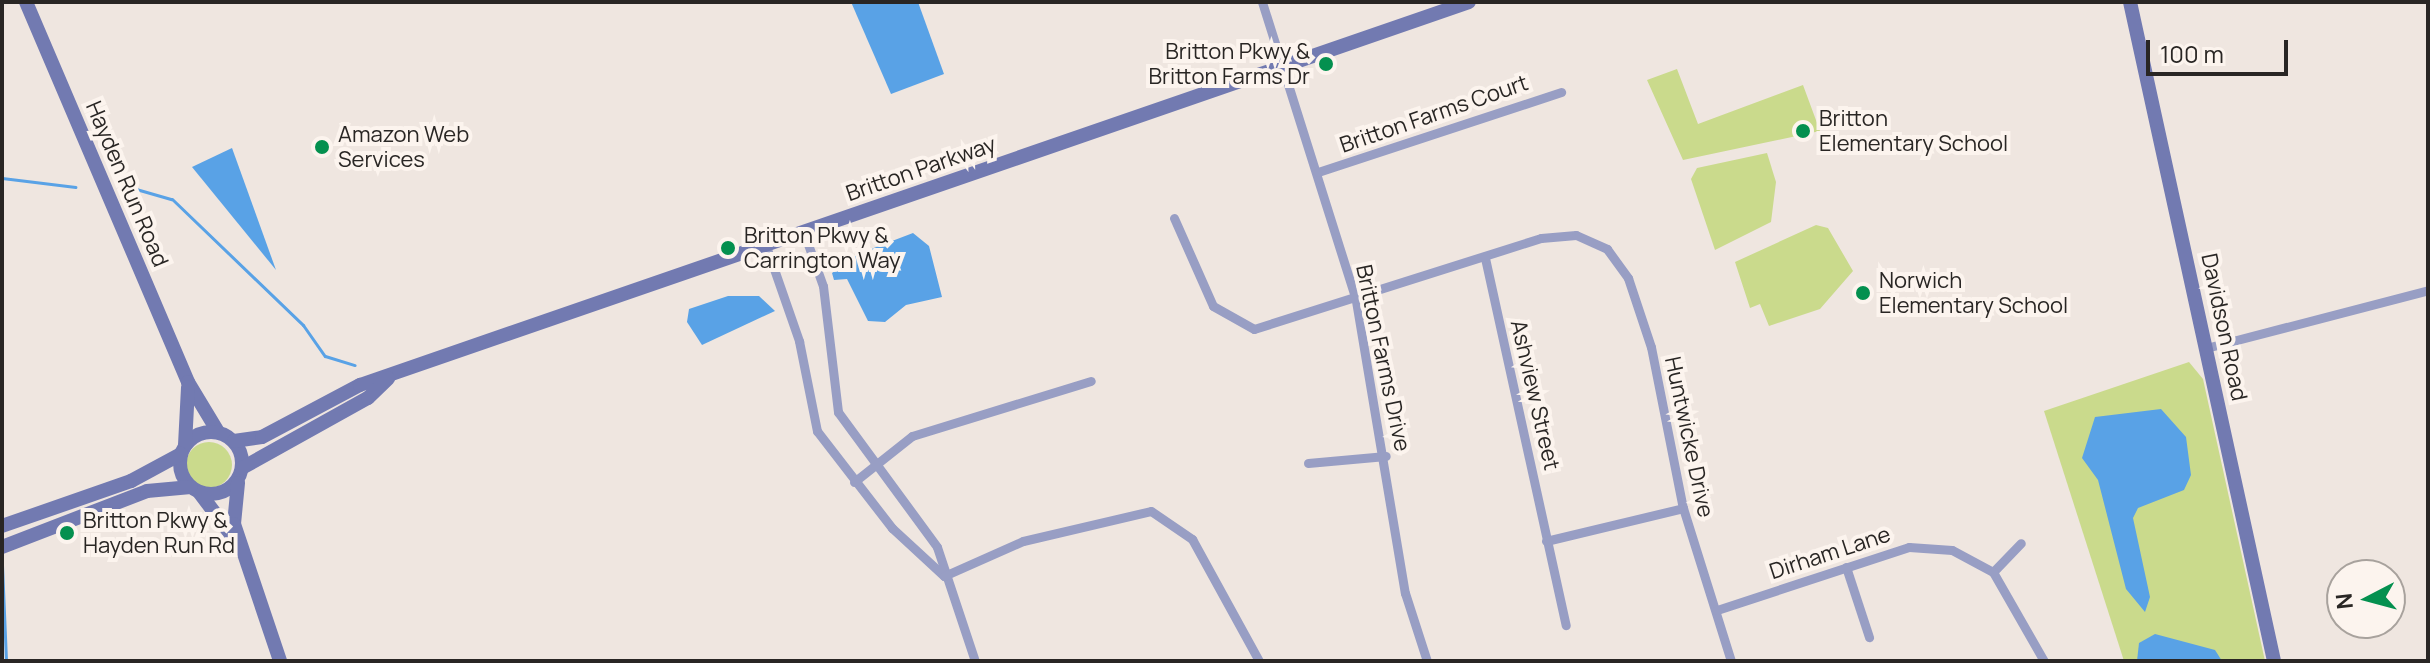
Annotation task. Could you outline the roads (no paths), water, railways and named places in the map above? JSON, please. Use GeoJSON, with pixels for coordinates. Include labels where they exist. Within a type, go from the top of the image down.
{"type":"FeatureCollection","features":[{"type":"Feature","properties":{"kind":"main road","name":"Hayden Run Road"},"geometry":{"type":"LineString","coordinates":[[26,2],[188,382],[218,432]]}},
{"type":"Feature","properties":{"kind":"main road","name":"Britton Parkway"},"geometry":{"type":"LineString","coordinates":[[234,441],[262,437],[335,396],[1469,2]]}},
{"type":"Feature","properties":{"kind":"main road","name":"Davidson Road"},"geometry":{"type":"LineString","coordinates":[[2130,2],[2274,661]]}},
{"type":"Feature","properties":{"kind":"main road","name":"Britton Parkway"},"geometry":{"type":"LineString","coordinates":[[241,474],[368,398],[388,379]]}},
{"type":"Feature","properties":{"kind":"main road","name":"Hayden Run Road"},"geometry":{"type":"LineString","coordinates":[[183,450],[188,382]]}},
{"type":"Feature","properties":{"kind":"main road"},"geometry":{"type":"LineString","coordinates":[[2,526],[157,471],[183,450],[218,432],[234,441],[241,474],[231,510],[280,661]]}},
{"type":"Feature","properties":{"kind":"main road"},"geometry":{"type":"LineString","coordinates":[[183,450],[195,490],[246,555]]}},
{"type":"Feature","properties":{"kind":"main road"},"geometry":{"type":"LineString","coordinates":[[2,547],[147,491],[195,490],[217,495],[241,474]]}},
{"type":"Feature","properties":{"kind":"street","name":"Britton Farms Drive"},"geometry":{"type":"LineString","coordinates":[[1262,2],[1318,172],[1356,301],[1386,456],[1405,593],[1427,661]]}},
{"type":"Feature","properties":{"kind":"street","name":"Britton Farms Court"},"geometry":{"type":"LineString","coordinates":[[1318,172],[1561,92]]}},
{"type":"Feature","properties":{"kind":"street","name":"Huntwicke Drive"},"geometry":{"type":"LineString","coordinates":[[1174,218],[1213,306],[1237,326],[1268,329],[1485,258],[1576,235],[1619,261],[1663,387],[1683,508],[1731,661]]}},
{"type":"Feature","properties":{"kind":"street"},"geometry":{"type":"LineString","coordinates":[[804,233],[823,286],[830,390],[849,433],[922,521],[975,661]]}},
{"type":"Feature","properties":{"kind":"street"},"geometry":{"type":"LineString","coordinates":[[766,246],[799,341],[817,431],[854,482],[944,576]]}},
{"type":"Feature","properties":{"kind":"street","name":"Ashview Street"},"geometry":{"type":"LineString","coordinates":[[1485,258],[1566,625]]}},
{"type":"Feature","properties":{"kind":"street"},"geometry":{"type":"LineString","coordinates":[[2206,348],[2428,290]]}},
{"type":"Feature","properties":{"kind":"street"},"geometry":{"type":"LineString","coordinates":[[854,482],[875,464],[939,425],[1091,381]]}},
{"type":"Feature","properties":{"kind":"street"},"geometry":{"type":"LineString","coordinates":[[1308,463],[1386,456]]}},
{"type":"Feature","properties":{"kind":"street"},"geometry":{"type":"LineString","coordinates":[[1546,541],[1683,508]]}},
{"type":"Feature","properties":{"kind":"street"},"geometry":{"type":"LineString","coordinates":[[944,576],[1023,541],[1151,511],[1174,520],[1192,539],[1259,661]]}},
{"type":"Feature","properties":{"kind":"street"},"geometry":{"type":"LineString","coordinates":[[2021,543],[1993,572],[2044,661]]}},
{"type":"Feature","properties":{"kind":"street","name":"Dirham Lane"},"geometry":{"type":"LineString","coordinates":[[1717,610],[1909,547],[1952,550],[1993,572]]}},
{"type":"Feature","properties":{"kind":"street"},"geometry":{"type":"LineString","coordinates":[[1846,567],[1869,637]]}},
{"type":"Feature","properties":{"kind":"water"},"geometry":{"type":"Polygon","coordinates":[[[851,2],[918,2],[944,74],[891,94],[851,2]]]}},
{"type":"Feature","properties":{"kind":"water"},"geometry":{"type":"Polygon","coordinates":[[[232,148],[276,270],[192,167],[232,148]]]}},
{"type":"Feature","properties":{"kind":"water"},"geometry":{"type":"Polygon","coordinates":[[[913,233],[929,246],[942,297],[906,305],[885,322],[868,321],[847,279],[834,280],[832,273],[858,254],[913,233]]]}},
{"type":"Feature","properties":{"kind":"water"},"geometry":{"type":"Polygon","coordinates":[[[728,296],[759,296],[775,311],[702,345],[687,322],[689,309],[728,296]]]}},
{"type":"Feature","properties":{"kind":"water"},"geometry":{"type":"Polygon","coordinates":[[[2161,409],[2186,437],[2191,475],[2184,490],[2138,508],[2133,518],[2150,597],[2145,612],[2126,589],[2098,480],[2082,458],[2095,417],[2161,409]]]}},
{"type":"Feature","properties":{"kind":"water"},"geometry":{"type":"Polygon","coordinates":[[[2155,634],[2215,650],[2222,661],[2137,661],[2139,643],[2155,634]]]}},
{"type":"Feature","properties":{"kind":"waterway"},"geometry":{"type":"LineString","coordinates":[[2,178],[75,187]]}},
{"type":"Feature","properties":{"kind":"waterway"},"geometry":{"type":"LineString","coordinates":[[136,189],[172,199],[303,325],[325,356],[355,365]]}},
{"type":"Feature","properties":{"kind":"waterway"},"geometry":{"type":"LineString","coordinates":[[2,565],[6,661]]}},
{"type":"Feature","properties":{"kind":"place","name":"Britton Pkwy & Britton Farms Dr"},"geometry":{"type":"Point","coordinates":[1326,64]}},
{"type":"Feature","properties":{"kind":"place","name":"Britton Elementary School"},"geometry":{"type":"Point","coordinates":[1803,131]}},
{"type":"Feature","properties":{"kind":"place","name":"Amazon Web Services"},"geometry":{"type":"Point","coordinates":[322,147]}},
{"type":"Feature","properties":{"kind":"place","name":"Britton Pkwy & Carrington Way"},"geometry":{"type":"Point","coordinates":[728,248]}},
{"type":"Feature","properties":{"kind":"place","name":"Norwich Elementary School"},"geometry":{"type":"Point","coordinates":[1863,293]}},
{"type":"Feature","properties":{"kind":"place","name":"Britton Pkwy & Hayden Run Rd"},"geometry":{"type":"Point","coordinates":[67,533]}}]}
